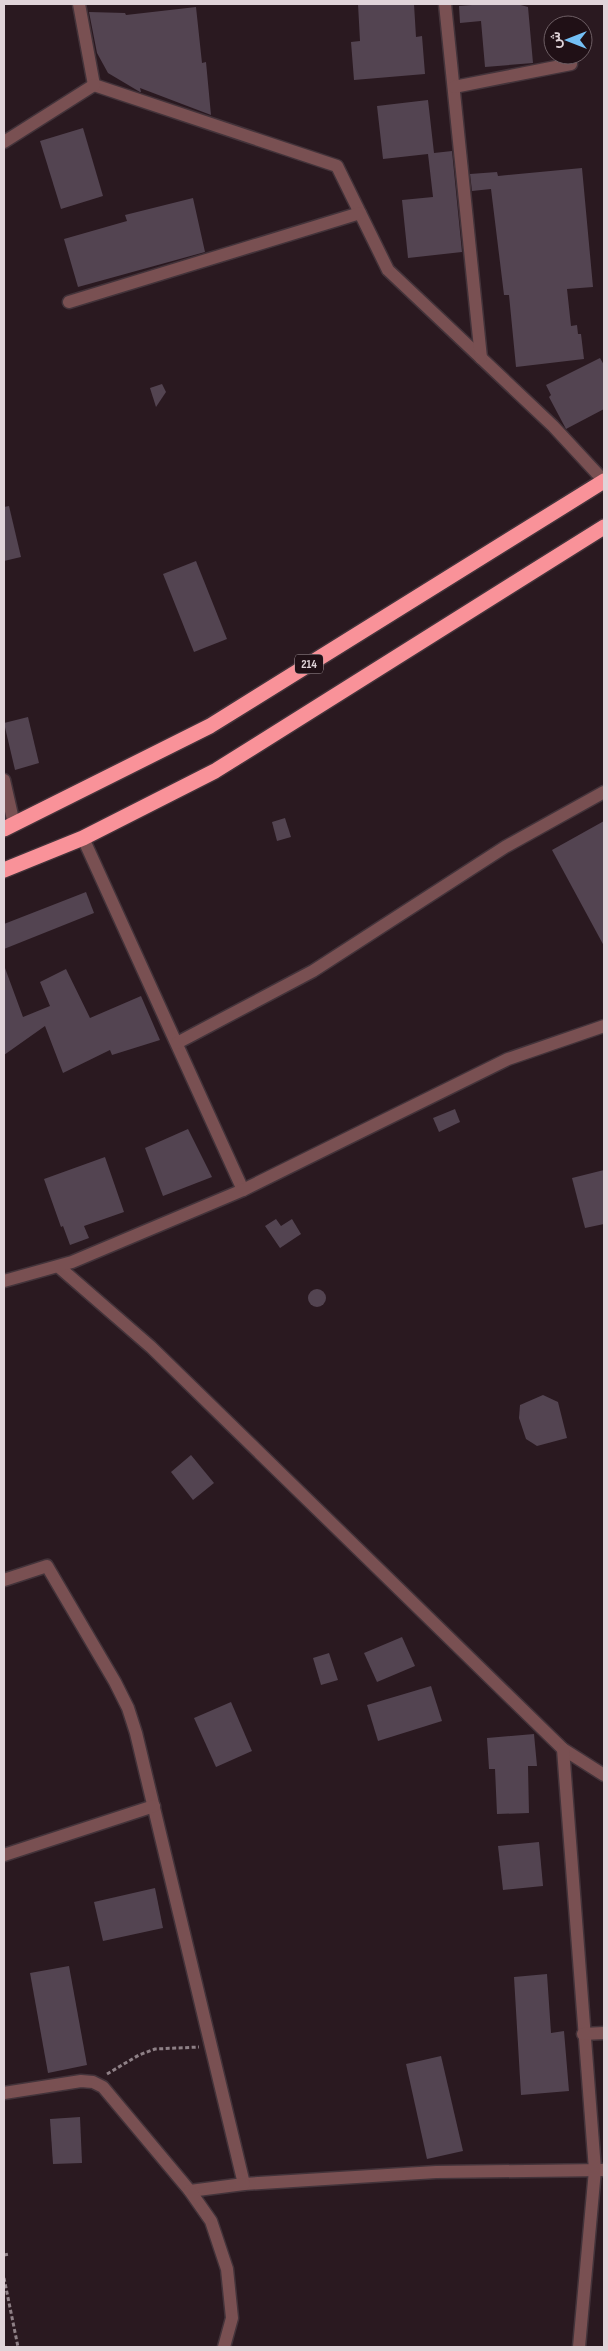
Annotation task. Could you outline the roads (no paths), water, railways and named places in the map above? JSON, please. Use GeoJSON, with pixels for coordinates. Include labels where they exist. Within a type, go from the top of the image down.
{"type":"FeatureCollection","features":[{"type":"Feature","properties":{"kind":"highway","name":"214"},"geometry":{"type":"LineString","coordinates":[[9,827],[210,726],[604,481]]}},
{"type":"Feature","properties":{"kind":"highway"},"geometry":{"type":"LineString","coordinates":[[4,870],[83,838],[214,771],[604,527]]}},
{"type":"Feature","properties":{"kind":"street"},"geometry":{"type":"LineString","coordinates":[[79,4],[94,85]]}},
{"type":"Feature","properties":{"kind":"street"},"geometry":{"type":"LineString","coordinates":[[444,4],[481,358]]}},
{"type":"Feature","properties":{"kind":"street"},"geometry":{"type":"LineString","coordinates":[[454,87],[566,65]]}},
{"type":"Feature","properties":{"kind":"street"},"geometry":{"type":"LineString","coordinates":[[4,142],[94,85]]}},
{"type":"Feature","properties":{"kind":"street"},"geometry":{"type":"LineString","coordinates":[[94,85],[337,166],[388,270],[553,426],[604,481]]}},
{"type":"Feature","properties":{"kind":"street"},"geometry":{"type":"LineString","coordinates":[[68,302],[360,213]]}},
{"type":"Feature","properties":{"kind":"street"},"geometry":{"type":"LineString","coordinates":[[4,780],[9,827]]}},
{"type":"Feature","properties":{"kind":"street"},"geometry":{"type":"LineString","coordinates":[[177,1043],[313,971],[505,847],[604,792]]}},
{"type":"Feature","properties":{"kind":"street"},"geometry":{"type":"LineString","coordinates":[[83,838],[243,1190]]}},
{"type":"Feature","properties":{"kind":"street"},"geometry":{"type":"LineString","coordinates":[[4,1280],[59,1267],[243,1190],[508,1059],[604,1026]]}},
{"type":"Feature","properties":{"kind":"street"},"geometry":{"type":"LineString","coordinates":[[59,1267],[151,1347],[563,1749],[604,1775]]}},
{"type":"Feature","properties":{"kind":"street"},"geometry":{"type":"LineString","coordinates":[[4,1580],[47,1566],[115,1682],[128,1708],[154,1806],[244,2184]]}},
{"type":"Feature","properties":{"kind":"street"},"geometry":{"type":"LineString","coordinates":[[563,1749],[583,2034],[600,2170],[579,2347]]}},
{"type":"Feature","properties":{"kind":"street"},"geometry":{"type":"LineString","coordinates":[[4,1855],[154,1806]]}},
{"type":"Feature","properties":{"kind":"street"},"geometry":{"type":"LineString","coordinates":[[583,2034],[604,2033]]}},
{"type":"Feature","properties":{"kind":"street"},"geometry":{"type":"LineString","coordinates":[[4,2094],[81,2081],[93,2082],[104,2087],[190,2191],[211,2221],[227,2269],[232,2318],[224,2347]]}},
{"type":"Feature","properties":{"kind":"street"},"geometry":{"type":"LineString","coordinates":[[190,2191],[244,2184],[436,2172],[600,2170]]}}]}
